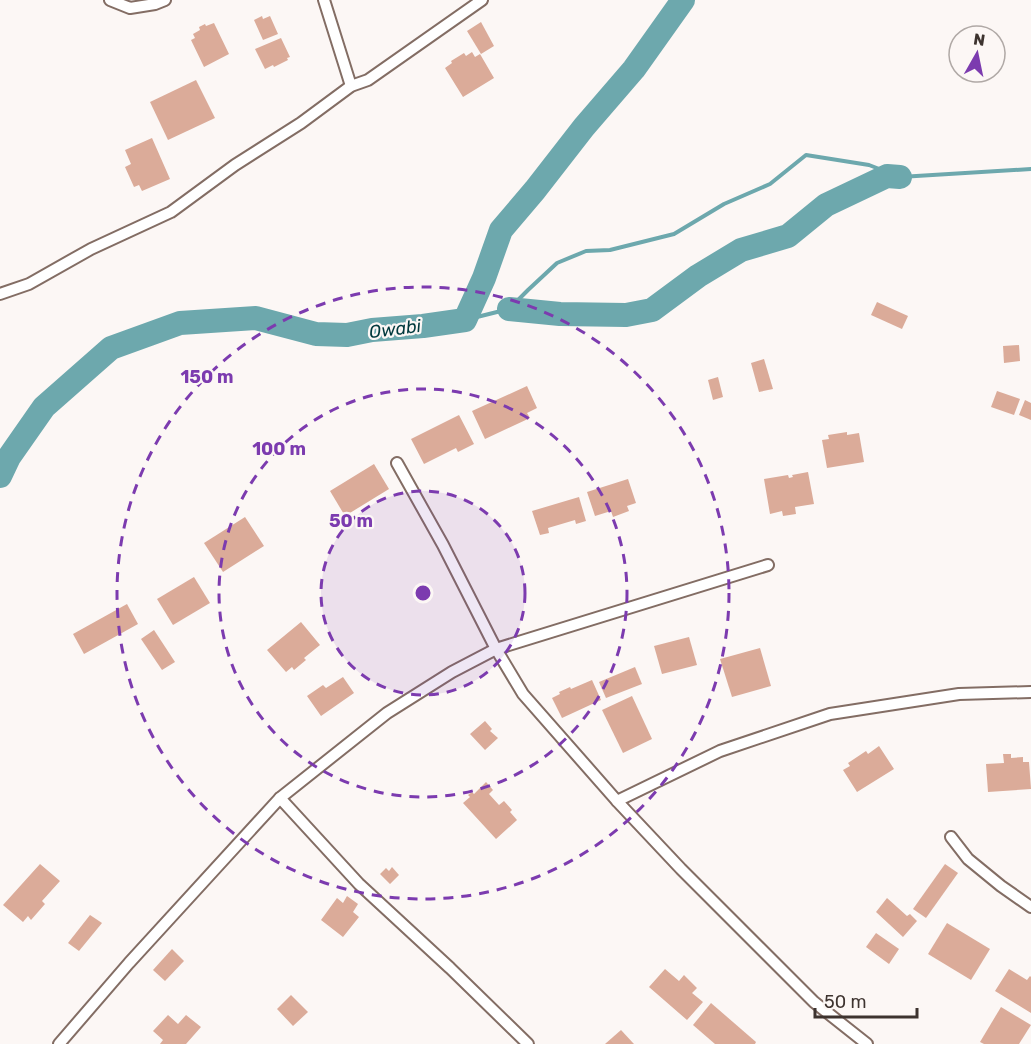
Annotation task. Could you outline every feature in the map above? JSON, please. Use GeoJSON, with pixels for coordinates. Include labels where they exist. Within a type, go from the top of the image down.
{"type":"FeatureCollection","features":[{"type":"Feature","properties":{"kind":"street"},"geometry":{"type":"LineString","coordinates":[[110,0],[130,8],[165,0]]}},
{"type":"Feature","properties":{"kind":"street"},"geometry":{"type":"LineString","coordinates":[[324,0],[351,86]]}},
{"type":"Feature","properties":{"kind":"street"},"geometry":{"type":"LineString","coordinates":[[0,294],[29,284],[92,249],[171,212],[235,165],[301,123],[351,86],[368,80],[482,0]]}},
{"type":"Feature","properties":{"kind":"street"},"geometry":{"type":"LineString","coordinates":[[397,463],[443,544],[496,650],[523,694],[617,801],[681,869],[814,1002],[867,1044]]}},
{"type":"Feature","properties":{"kind":"street"},"geometry":{"type":"LineString","coordinates":[[59,1044],[129,963],[280,798],[387,713],[452,672],[496,650],[768,565]]}},
{"type":"Feature","properties":{"kind":"street"},"geometry":{"type":"LineString","coordinates":[[617,801],[720,751],[830,714],[959,694],[1031,692]]}},
{"type":"Feature","properties":{"kind":"street"},"geometry":{"type":"LineString","coordinates":[[280,798],[359,884],[528,1044]]}},
{"type":"Feature","properties":{"kind":"street"},"geometry":{"type":"LineString","coordinates":[[951,837],[968,859],[1031,907]]}},
{"type":"Feature","properties":{"kind":"building"},"geometry":{"type":"Polygon","coordinates":[[[262,16],[263,19],[270,16],[278,34],[263,40],[254,20],[262,16]]]}},
{"type":"Feature","properties":{"kind":"building"},"geometry":{"type":"Polygon","coordinates":[[[481,22],[494,46],[481,54],[467,31],[481,22]]]}},
{"type":"Feature","properties":{"kind":"building"},"geometry":{"type":"Polygon","coordinates":[[[214,23],[229,54],[204,67],[191,40],[195,38],[193,34],[200,30],[199,27],[214,23]]]}},
{"type":"Feature","properties":{"kind":"building"},"geometry":{"type":"Polygon","coordinates":[[[281,38],[290,57],[274,67],[273,65],[265,69],[255,49],[281,38]]]}},
{"type":"Feature","properties":{"kind":"building"},"geometry":{"type":"Polygon","coordinates":[[[472,52],[475,57],[480,54],[494,78],[463,97],[445,68],[464,53],[466,56],[472,52]]]}},
{"type":"Feature","properties":{"kind":"building"},"geometry":{"type":"Polygon","coordinates":[[[196,80],[215,118],[168,140],[150,102],[196,80]]]}},
{"type":"Feature","properties":{"kind":"building"},"geometry":{"type":"Polygon","coordinates":[[[152,138],[170,179],[142,191],[139,185],[134,187],[125,167],[131,164],[125,150],[152,138]]]}},
{"type":"Feature","properties":{"kind":"building"},"geometry":{"type":"Polygon","coordinates":[[[877,302],[908,316],[902,329],[871,315],[877,302]]]}},
{"type":"Feature","properties":{"kind":"building"},"geometry":{"type":"Polygon","coordinates":[[[1019,345],[1020,361],[1004,363],[1003,346],[1019,345]]]}},
{"type":"Feature","properties":{"kind":"building"},"geometry":{"type":"Polygon","coordinates":[[[764,359],[773,389],[759,392],[751,363],[764,359]]]}},
{"type":"Feature","properties":{"kind":"building"},"geometry":{"type":"Polygon","coordinates":[[[718,377],[723,397],[713,400],[708,380],[718,377]]]}},
{"type":"Feature","properties":{"kind":"building"},"geometry":{"type":"Polygon","coordinates":[[[527,386],[537,408],[527,413],[530,418],[485,439],[472,411],[527,386]]]}},
{"type":"Feature","properties":{"kind":"building"},"geometry":{"type":"Polygon","coordinates":[[[997,391],[1020,399],[1014,415],[991,407],[997,391]]]}},
{"type":"Feature","properties":{"kind":"building"},"geometry":{"type":"Polygon","coordinates":[[[1025,400],[1031,403],[1031,420],[1019,415],[1025,400]]]}},
{"type":"Feature","properties":{"kind":"building"},"geometry":{"type":"Polygon","coordinates":[[[459,415],[474,444],[458,452],[456,448],[424,464],[411,439],[459,415]]]}},
{"type":"Feature","properties":{"kind":"building"},"geometry":{"type":"Polygon","coordinates":[[[847,432],[847,435],[859,433],[864,462],[827,468],[822,440],[829,439],[828,435],[847,432]]]}},
{"type":"Feature","properties":{"kind":"building"},"geometry":{"type":"Polygon","coordinates":[[[374,464],[389,489],[345,516],[330,491],[374,464]]]}},
{"type":"Feature","properties":{"kind":"building"},"geometry":{"type":"Polygon","coordinates":[[[808,472],[814,504],[795,507],[796,514],[783,516],[782,511],[770,514],[764,479],[788,475],[789,478],[793,477],[792,475],[808,472]]]}},
{"type":"Feature","properties":{"kind":"building"},"geometry":{"type":"Polygon","coordinates":[[[628,479],[636,503],[627,506],[629,511],[613,517],[611,511],[595,516],[587,492],[628,479]]]}},
{"type":"Feature","properties":{"kind":"building"},"geometry":{"type":"Polygon","coordinates":[[[579,497],[586,521],[576,524],[575,520],[548,528],[549,533],[540,535],[532,511],[579,497]]]}},
{"type":"Feature","properties":{"kind":"building"},"geometry":{"type":"Polygon","coordinates":[[[245,517],[264,546],[223,572],[204,543],[245,517]]]}},
{"type":"Feature","properties":{"kind":"building"},"geometry":{"type":"Polygon","coordinates":[[[194,577],[210,603],[173,625],[157,599],[194,577]]]}},
{"type":"Feature","properties":{"kind":"building"},"geometry":{"type":"Polygon","coordinates":[[[127,604],[138,624],[84,654],[73,634],[127,604]]]}},
{"type":"Feature","properties":{"kind":"building"},"geometry":{"type":"Polygon","coordinates":[[[301,622],[320,645],[294,670],[292,667],[286,672],[267,650],[301,622]]]}},
{"type":"Feature","properties":{"kind":"building"},"geometry":{"type":"Polygon","coordinates":[[[154,630],[175,662],[162,670],[141,639],[154,630]]]}},
{"type":"Feature","properties":{"kind":"building"},"geometry":{"type":"Polygon","coordinates":[[[689,637],[697,665],[662,674],[654,646],[689,637]]]}},
{"type":"Feature","properties":{"kind":"building"},"geometry":{"type":"Polygon","coordinates":[[[760,648],[771,686],[732,697],[720,659],[760,648]]]}},
{"type":"Feature","properties":{"kind":"building"},"geometry":{"type":"Polygon","coordinates":[[[635,667],[642,684],[606,698],[599,682],[635,667]]]}},
{"type":"Feature","properties":{"kind":"building"},"geometry":{"type":"Polygon","coordinates":[[[343,677],[354,693],[321,716],[307,696],[323,685],[326,688],[343,677]]]}},
{"type":"Feature","properties":{"kind":"building"},"geometry":{"type":"Polygon","coordinates":[[[592,680],[601,700],[562,718],[552,698],[570,687],[571,689],[592,680]]]}},
{"type":"Feature","properties":{"kind":"building"},"geometry":{"type":"Polygon","coordinates":[[[632,696],[652,739],[623,753],[602,710],[632,696]]]}},
{"type":"Feature","properties":{"kind":"building"},"geometry":{"type":"Polygon","coordinates":[[[485,721],[492,729],[490,731],[498,738],[485,750],[470,734],[485,721]]]}},
{"type":"Feature","properties":{"kind":"building"},"geometry":{"type":"Polygon","coordinates":[[[879,746],[894,769],[857,792],[843,770],[850,766],[848,763],[866,751],[868,754],[879,746]]]}},
{"type":"Feature","properties":{"kind":"building"},"geometry":{"type":"Polygon","coordinates":[[[1003,754],[1011,754],[1011,758],[1023,757],[1023,762],[1029,762],[1031,789],[988,792],[986,764],[1004,763],[1003,754]]]}},
{"type":"Feature","properties":{"kind":"building"},"geometry":{"type":"Polygon","coordinates":[[[486,782],[493,790],[489,794],[499,805],[504,801],[517,820],[496,839],[463,803],[470,797],[468,795],[472,792],[474,794],[486,782]]]}},
{"type":"Feature","properties":{"kind":"building"},"geometry":{"type":"Polygon","coordinates":[[[40,864],[60,881],[42,901],[45,904],[31,920],[28,916],[23,922],[3,905],[40,864]]]}},
{"type":"Feature","properties":{"kind":"building"},"geometry":{"type":"Polygon","coordinates":[[[945,864],[958,873],[926,918],[913,909],[945,864]]]}},
{"type":"Feature","properties":{"kind":"building"},"geometry":{"type":"Polygon","coordinates":[[[392,867],[399,875],[390,884],[380,874],[386,868],[389,871],[392,867]]]}},
{"type":"Feature","properties":{"kind":"building"},"geometry":{"type":"Polygon","coordinates":[[[347,896],[358,904],[353,912],[359,917],[343,937],[321,920],[337,898],[343,903],[347,896]]]}},
{"type":"Feature","properties":{"kind":"building"},"geometry":{"type":"Polygon","coordinates":[[[887,898],[907,916],[910,914],[917,921],[903,937],[876,912],[887,898]]]}},
{"type":"Feature","properties":{"kind":"building"},"geometry":{"type":"Polygon","coordinates":[[[90,915],[102,923],[79,951],[68,943],[90,915]]]}},
{"type":"Feature","properties":{"kind":"building"},"geometry":{"type":"Polygon","coordinates":[[[947,923],[990,949],[971,980],[928,954],[947,923]]]}},
{"type":"Feature","properties":{"kind":"building"},"geometry":{"type":"Polygon","coordinates":[[[876,933],[899,949],[889,964],[866,947],[876,933]]]}},
{"type":"Feature","properties":{"kind":"building"},"geometry":{"type":"Polygon","coordinates":[[[172,949],[184,961],[165,981],[153,970],[172,949]]]}},
{"type":"Feature","properties":{"kind":"building"},"geometry":{"type":"Polygon","coordinates":[[[665,969],[679,981],[684,975],[697,988],[692,993],[703,1002],[687,1020],[649,987],[665,969]]]}},
{"type":"Feature","properties":{"kind":"building"},"geometry":{"type":"Polygon","coordinates":[[[1009,969],[1027,980],[1031,977],[1031,1013],[995,991],[1009,969]]]}},
{"type":"Feature","properties":{"kind":"building"},"geometry":{"type":"Polygon","coordinates":[[[291,995],[308,1012],[293,1026],[277,1009],[291,995]]]}},
{"type":"Feature","properties":{"kind":"building"},"geometry":{"type":"Polygon","coordinates":[[[711,1003],[756,1042],[755,1044],[715,1044],[693,1025],[711,1003]]]}},
{"type":"Feature","properties":{"kind":"building"},"geometry":{"type":"Polygon","coordinates":[[[1001,1007],[1031,1025],[1019,1044],[980,1042],[1001,1007]]]}},
{"type":"Feature","properties":{"kind":"building"},"geometry":{"type":"Polygon","coordinates":[[[168,1015],[178,1024],[186,1015],[201,1027],[186,1044],[160,1044],[163,1040],[153,1031],[168,1015]]]}},
{"type":"Feature","properties":{"kind":"building"},"geometry":{"type":"Polygon","coordinates":[[[621,1030],[634,1044],[605,1044],[621,1030]]]}},
{"type":"Feature","properties":{"kind":"waterway","name":"Owabi"},"geometry":{"type":"LineString","coordinates":[[0,476],[9,457],[44,407],[111,348],[180,323],[256,318],[316,334],[347,335],[372,330],[465,320],[484,278],[501,230],[634,69],[683,0]]}},
{"type":"Feature","properties":{"kind":"waterway"},"geometry":{"type":"LineString","coordinates":[[465,320],[509,309],[557,263],[586,251],[610,250],[674,234],[724,204],[770,184],[806,155],[869,165],[900,177],[1031,169]]}},
{"type":"Feature","properties":{"kind":"waterway"},"geometry":{"type":"LineString","coordinates":[[509,309],[560,314],[626,315],[652,310],[698,276],[741,250],[788,236],[826,205],[887,176],[900,177]]}}]}
